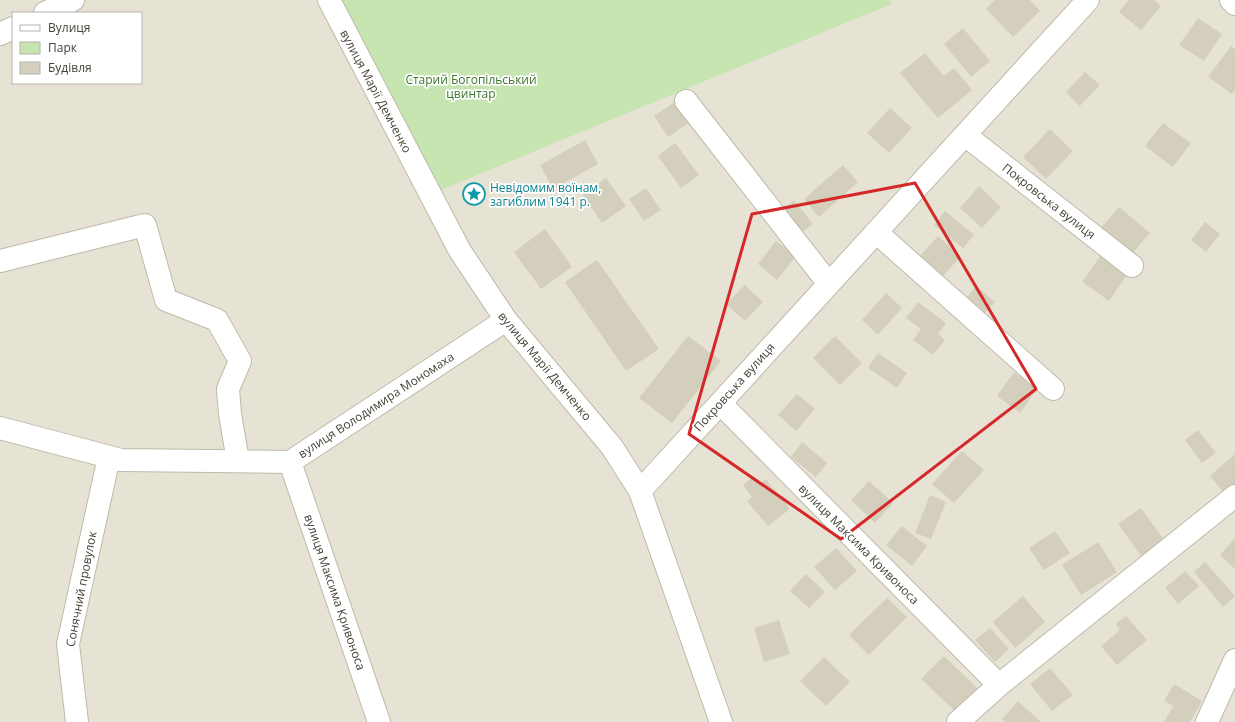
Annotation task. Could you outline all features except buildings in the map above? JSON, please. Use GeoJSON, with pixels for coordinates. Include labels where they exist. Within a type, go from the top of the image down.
{"type":"FeatureCollection","features":[{"type":"Feature","properties":{"kind":"street"},"geometry":{"type":"LineString","coordinates":[[47,12],[73,0]]}},
{"type":"Feature","properties":{"kind":"street","name":"вулиця Марії Демченко"},"geometry":{"type":"LineString","coordinates":[[329,0],[460,251],[506,320],[612,447],[640,491],[721,722]]}},
{"type":"Feature","properties":{"kind":"street","name":"Покровська вулиця"},"geometry":{"type":"LineString","coordinates":[[640,491],[1088,0]]}},
{"type":"Feature","properties":{"kind":"street"},"geometry":{"type":"LineString","coordinates":[[1232,0],[1235,4]]}},
{"type":"Feature","properties":{"kind":"street"},"geometry":{"type":"LineString","coordinates":[[0,34],[12,28]]}},
{"type":"Feature","properties":{"kind":"street"},"geometry":{"type":"LineString","coordinates":[[686,101],[829,284]]}},
{"type":"Feature","properties":{"kind":"street","name":"Покровська вулиця"},"geometry":{"type":"LineString","coordinates":[[965,135],[1132,266]]}},
{"type":"Feature","properties":{"kind":"street"},"geometry":{"type":"LineString","coordinates":[[0,261],[145,224],[166,300],[216,320],[240,361],[228,389],[230,414],[238,461]]}},
{"type":"Feature","properties":{"kind":"street"},"geometry":{"type":"LineString","coordinates":[[876,232],[1053,389]]}},
{"type":"Feature","properties":{"kind":"street","name":"вулиця Володимира Мономаха"},"geometry":{"type":"LineString","coordinates":[[0,428],[121,460],[290,462],[506,320]]}},
{"type":"Feature","properties":{"kind":"street","name":"вулиця Максима Кривоноса"},"geometry":{"type":"LineString","coordinates":[[720,403],[999,684]]}},
{"type":"Feature","properties":{"kind":"street","name":"Сонячний провулок"},"geometry":{"type":"LineString","coordinates":[[77,722],[68,644],[109,457]]}},
{"type":"Feature","properties":{"kind":"street","name":"вулиця Максима Кривоноса"},"geometry":{"type":"LineString","coordinates":[[290,462],[380,722]]}},
{"type":"Feature","properties":{"kind":"street"},"geometry":{"type":"LineString","coordinates":[[958,722],[999,684],[1235,496]]}},
{"type":"Feature","properties":{"kind":"street"},"geometry":{"type":"LineString","coordinates":[[1207,722],[1235,660]]}},
{"type":"Feature","properties":{"kind":"highlighted area"},"geometry":{"type":"Polygon","coordinates":[[[915,183],[1036,389],[841,539],[689,434],[752,214],[915,183]]]}},
{"type":"Feature","properties":{"kind":"shaded area"},"geometry":{"type":"Polygon","coordinates":[[[0,0],[1235,0],[1235,722],[0,722],[0,0]]]}},
{"type":"Feature","properties":{"kind":"green space","name":"Старий Богопільський цвинтар"},"geometry":{"type":"Polygon","coordinates":[[[331,0],[889,0],[892,4],[431,194],[331,0]]]}},
{"type":"Feature","properties":{"kind":"place","name":"Невідомим воїнам, загиблим 1941 р."},"geometry":{"type":"Point","coordinates":[474,194]}}]}
